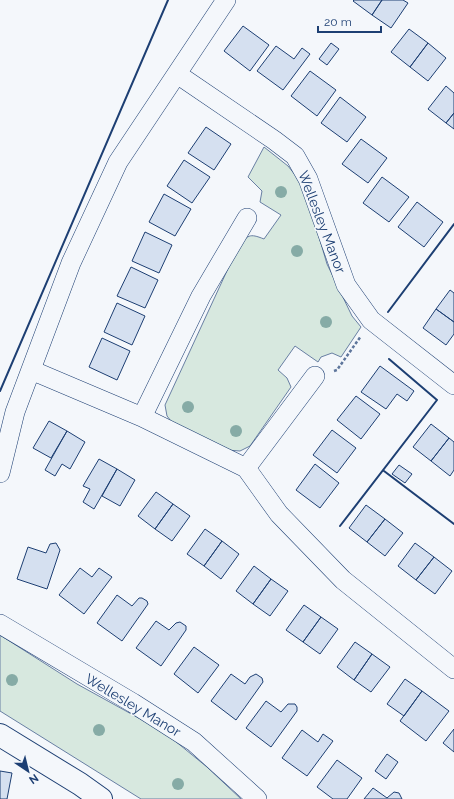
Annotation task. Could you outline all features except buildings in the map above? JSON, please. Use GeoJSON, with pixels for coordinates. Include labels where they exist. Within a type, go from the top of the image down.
{"type":"FeatureCollection","features":[{"type":"Feature","properties":{"kind":"street"},"geometry":{"type":"LineString","coordinates":[[0,473],[14,412],[71,262],[118,162],[226,0]]}},
{"type":"Feature","properties":{"kind":"street","name":"Wellesley Manor"},"geometry":{"type":"LineString","coordinates":[[176,74],[274,140],[295,156],[308,178],[346,285],[371,320],[454,385]]}},
{"type":"Feature","properties":{"kind":"street"},"geometry":{"type":"LineString","coordinates":[[142,417],[201,296],[247,218]]}},
{"type":"Feature","properties":{"kind":"street"},"geometry":{"type":"LineString","coordinates":[[31,370],[142,417],[246,468],[279,514],[343,580],[454,670]]}},
{"type":"Feature","properties":{"kind":"street"},"geometry":{"type":"LineString","coordinates":[[246,468],[315,376]]}},
{"type":"Feature","properties":{"kind":"street","name":"Wellesley Manor"},"geometry":{"type":"LineString","coordinates":[[0,624],[134,703],[194,742],[257,799]]}},
{"type":"Feature","properties":{"kind":"street"},"geometry":{"type":"LineString","coordinates":[[0,735],[80,784],[101,799]]}},
{"type":"Feature","properties":{"kind":"path"},"geometry":{"type":"LineString","coordinates":[[315,376],[337,370],[371,320]]}},
{"type":"Feature","properties":{"kind":"shaded area"},"geometry":{"type":"Polygon","coordinates":[[[264,147],[288,166],[304,186],[327,264],[352,316],[361,327],[341,357],[332,353],[321,357],[318,362],[295,346],[278,370],[287,378],[291,387],[250,446],[240,451],[227,450],[175,426],[167,416],[165,405],[238,247],[249,236],[264,239],[281,215],[260,202],[262,191],[248,177],[264,147]]]}},
{"type":"Feature","properties":{"kind":"shaded area"},"geometry":{"type":"Polygon","coordinates":[[[0,635],[77,684],[164,732],[207,767],[241,799],[141,799],[0,711],[0,635]]]}},
{"type":"Feature","properties":{"kind":"wall"},"geometry":{"type":"LineString","coordinates":[[0,391],[168,0]]}},
{"type":"Feature","properties":{"kind":"wall"},"geometry":{"type":"LineString","coordinates":[[388,312],[454,224]]}},
{"type":"Feature","properties":{"kind":"wall"},"geometry":{"type":"LineString","coordinates":[[340,526],[437,400],[389,359]]}},
{"type":"Feature","properties":{"kind":"wall"},"geometry":{"type":"LineString","coordinates":[[384,471],[454,524]]}}]}
